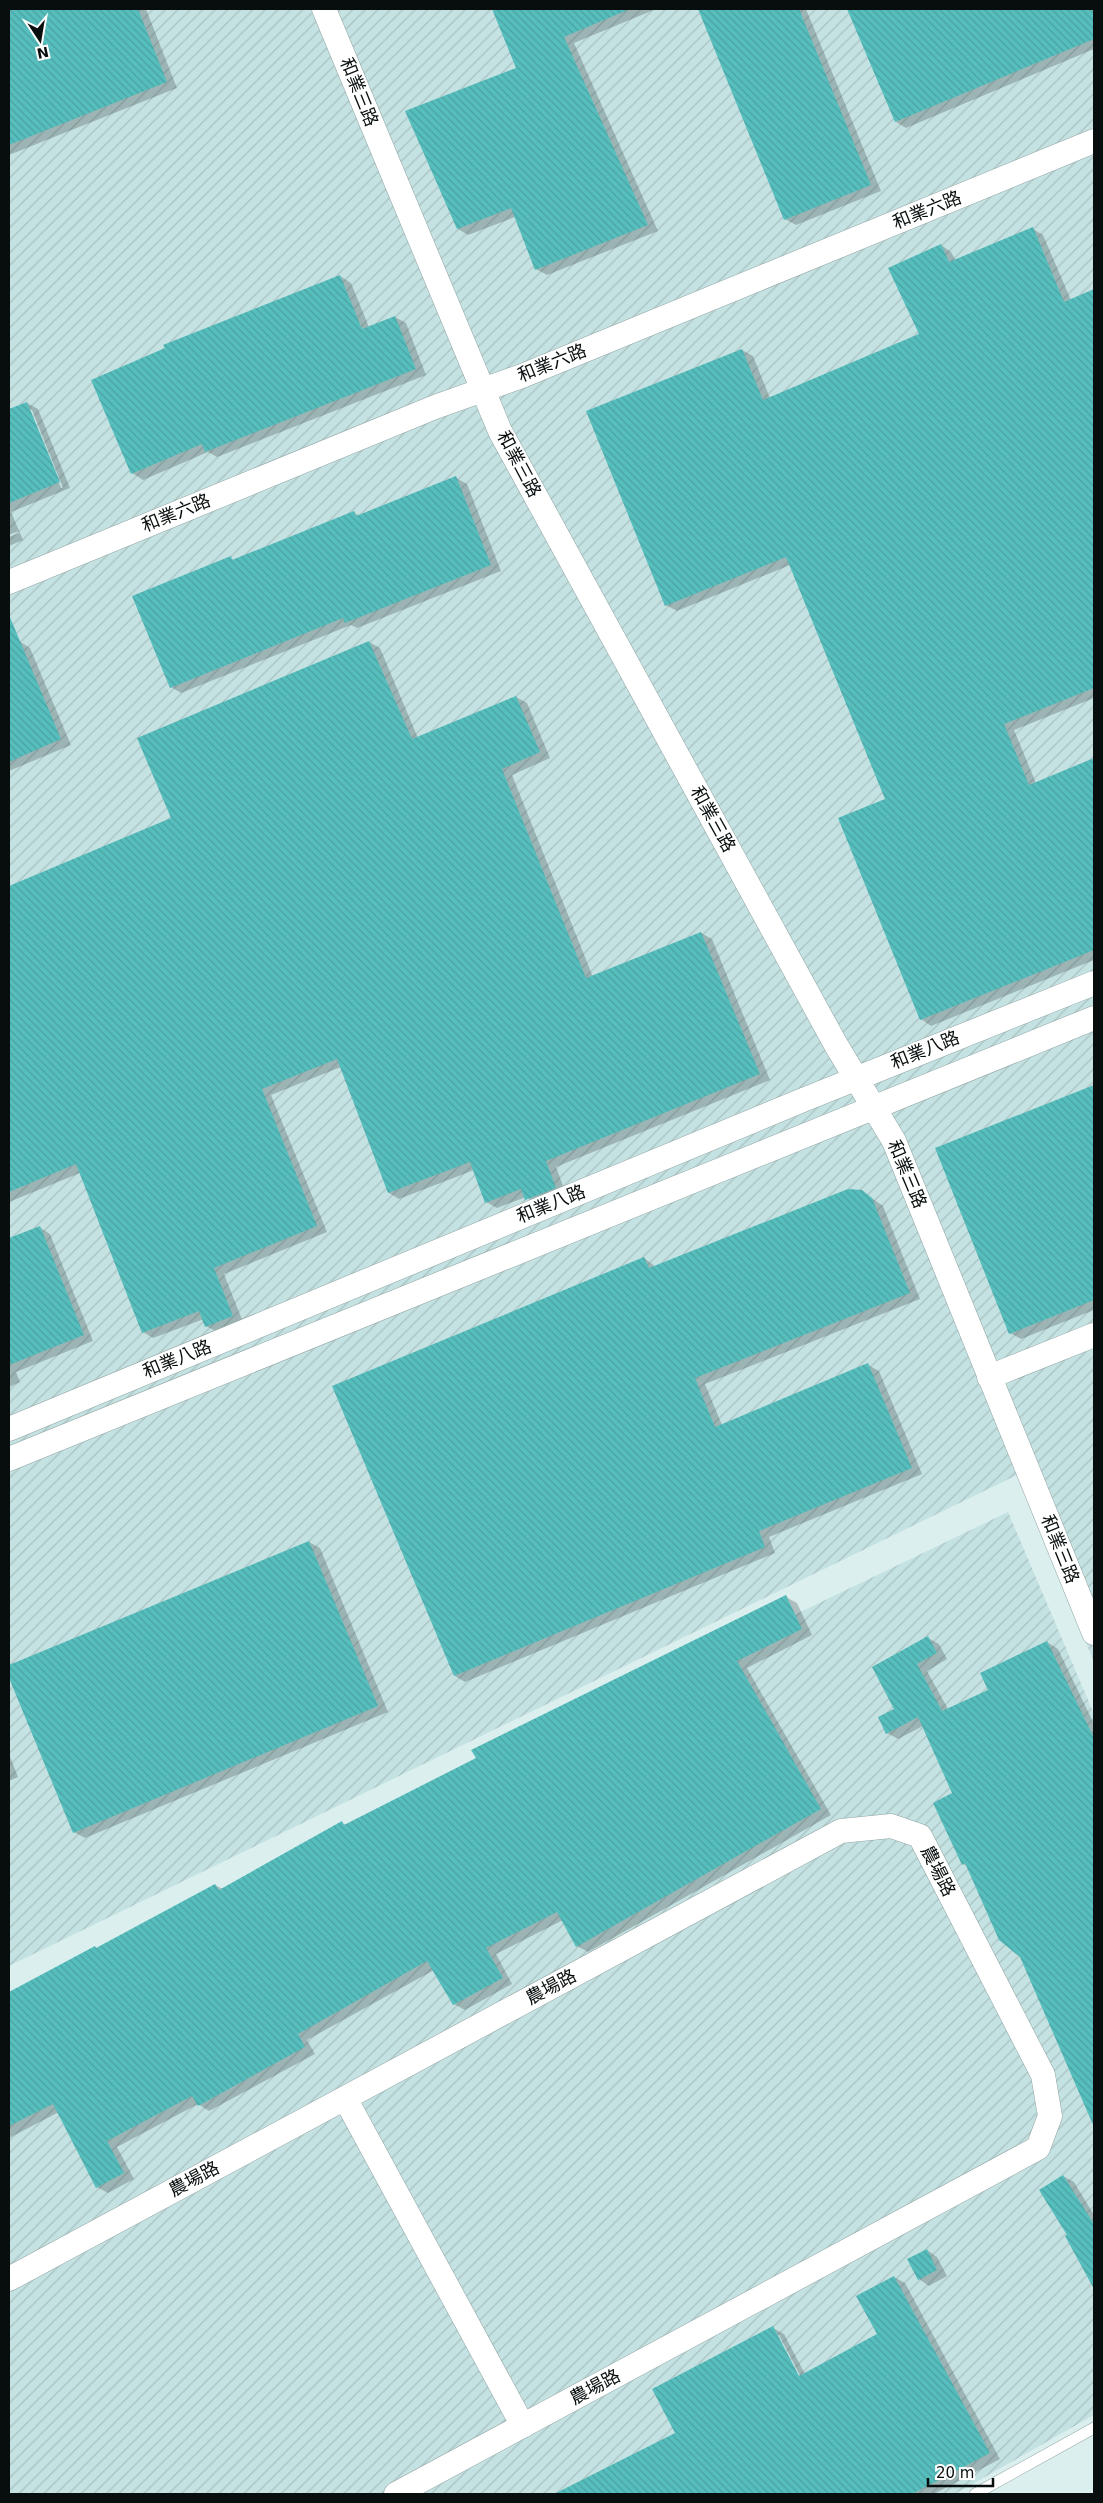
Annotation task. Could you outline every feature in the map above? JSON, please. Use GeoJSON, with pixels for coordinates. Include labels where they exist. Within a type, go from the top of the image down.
{"type":"FeatureCollection","features":[{"type":"Feature","properties":{"kind":"street","name":"和業三路"},"geometry":{"type":"LineString","coordinates":[[324,9],[500,431],[894,1142],[1094,1633]]}},
{"type":"Feature","properties":{"kind":"street","name":"和業六路"},"geometry":{"type":"LineString","coordinates":[[9,582],[482,390],[522,376],[1094,141]]}},
{"type":"Feature","properties":{"kind":"street","name":"和業八路"},"geometry":{"type":"LineString","coordinates":[[9,1428],[857,1078],[1094,983]]}},
{"type":"Feature","properties":{"kind":"street","name":"和業八路"},"geometry":{"type":"LineString","coordinates":[[9,1459],[1094,1018]]}},
{"type":"Feature","properties":{"kind":"street"},"geometry":{"type":"LineString","coordinates":[[989,1377],[1094,1335]]}},
{"type":"Feature","properties":{"kind":"street","name":"農場路"},"geometry":{"type":"LineString","coordinates":[[9,2279],[841,1831],[891,1826],[920,1836],[1043,2075],[1050,2116],[1038,2148],[396,2494]]}},
{"type":"Feature","properties":{"kind":"street"},"geometry":{"type":"LineString","coordinates":[[346,2098],[523,2426]]}},
{"type":"Feature","properties":{"kind":"lane"},"geometry":{"type":"LineString","coordinates":[[975,2494],[1094,2428]]}},
{"type":"Feature","properties":{"kind":"shaded area"},"geometry":{"type":"Polygon","coordinates":[[[9,9],[1094,9],[1094,1662],[1017,1475],[9,1966],[9,9]]]}},
{"type":"Feature","properties":{"kind":"shaded area"},"geometry":{"type":"Polygon","coordinates":[[[1008,1512],[1094,1714],[1094,2415],[955,2494],[9,2494],[9,1993],[1008,1512]]]}},
{"type":"Feature","properties":{"kind":"building"},"geometry":{"type":"Polygon","coordinates":[[[9,9],[138,9],[167,82],[9,145],[9,9]]]}},
{"type":"Feature","properties":{"kind":"building"},"geometry":{"type":"Polygon","coordinates":[[[492,9],[630,9],[564,37],[648,225],[535,270],[511,208],[457,229],[405,111],[516,68],[492,9]]]}},
{"type":"Feature","properties":{"kind":"building"},"geometry":{"type":"Polygon","coordinates":[[[698,9],[799,9],[871,185],[784,220],[698,9]]]}},
{"type":"Feature","properties":{"kind":"building"},"geometry":{"type":"Polygon","coordinates":[[[847,9],[1094,9],[1094,39],[895,122],[847,9]]]}},
{"type":"Feature","properties":{"kind":"building"},"geometry":{"type":"Polygon","coordinates":[[[1033,227],[1064,302],[1094,289],[1094,688],[1004,724],[1029,785],[1094,758],[1094,950],[920,1020],[838,818],[885,799],[786,557],[665,606],[586,411],[742,349],[763,400],[919,334],[888,268],[941,244],[949,262],[1033,227]]]}},
{"type":"Feature","properties":{"kind":"building"},"geometry":{"type":"Polygon","coordinates":[[[340,275],[362,329],[395,316],[416,369],[205,452],[202,444],[131,474],[91,380],[165,348],[163,345],[340,275]]]}},
{"type":"Feature","properties":{"kind":"building"},"geometry":{"type":"Polygon","coordinates":[[[27,402],[60,482],[9,503],[9,409],[27,402]]]}},
{"type":"Feature","properties":{"kind":"building"},"geometry":{"type":"Polygon","coordinates":[[[456,476],[491,565],[345,623],[343,618],[170,688],[132,596],[231,556],[232,560],[354,511],[356,516],[456,476]]]}},
{"type":"Feature","properties":{"kind":"building"},"geometry":{"type":"Polygon","coordinates":[[[9,615],[61,739],[9,762],[9,615]]]}},
{"type":"Feature","properties":{"kind":"building"},"geometry":{"type":"Polygon","coordinates":[[[369,641],[412,739],[516,696],[540,752],[502,769],[586,978],[701,932],[760,1074],[546,1161],[556,1188],[525,1200],[521,1189],[485,1203],[470,1162],[388,1193],[337,1059],[262,1089],[317,1226],[214,1268],[233,1316],[205,1327],[199,1311],[142,1333],[76,1164],[9,1192],[9,886],[171,818],[137,738],[369,641]]]}},
{"type":"Feature","properties":{"kind":"building"},"geometry":{"type":"Polygon","coordinates":[[[1094,1085],[1094,1300],[1009,1334],[935,1148],[1094,1085]]]}},
{"type":"Feature","properties":{"kind":"building"},"geometry":{"type":"Polygon","coordinates":[[[848,1189],[862,1190],[872,1198],[910,1293],[695,1378],[715,1427],[868,1363],[912,1468],[759,1531],[765,1547],[454,1676],[332,1386],[644,1257],[649,1268],[848,1189]]]}},
{"type":"Feature","properties":{"kind":"building"},"geometry":{"type":"Polygon","coordinates":[[[40,1226],[84,1335],[9,1365],[9,1238],[40,1226]]]}},
{"type":"Feature","properties":{"kind":"building"},"geometry":{"type":"Polygon","coordinates":[[[309,1541],[378,1706],[73,1833],[9,1678],[9,1665],[309,1541]]]}},
{"type":"Feature","properties":{"kind":"building"},"geometry":{"type":"Polygon","coordinates":[[[786,1595],[802,1629],[737,1661],[821,1809],[576,1947],[557,1912],[486,1948],[503,1978],[453,2005],[427,1961],[298,2034],[305,2047],[198,2106],[192,2096],[107,2141],[124,2173],[96,2188],[53,2104],[9,2126],[9,1992],[215,1884],[219,1890],[342,1821],[344,1825],[476,1758],[471,1750],[786,1595]]]}},
{"type":"Feature","properties":{"kind":"building"},"geometry":{"type":"Polygon","coordinates":[[[928,1636],[937,1653],[917,1664],[942,1711],[988,1690],[980,1673],[1047,1641],[1094,1738],[1094,2127],[1020,1957],[999,1940],[965,1863],[962,1865],[933,1803],[952,1793],[918,1717],[886,1734],[878,1717],[894,1709],[872,1667],[928,1636]]]}},
{"type":"Feature","properties":{"kind":"building"},"geometry":{"type":"Polygon","coordinates":[[[1063,2175],[1094,2224],[1094,2289],[1065,2236],[1067,2235],[1039,2190],[1063,2175]]]}},
{"type":"Feature","properties":{"kind":"building"},"geometry":{"type":"Polygon","coordinates":[[[927,2249],[937,2270],[918,2280],[907,2259],[927,2249]]]}},
{"type":"Feature","properties":{"kind":"building"},"geometry":{"type":"Polygon","coordinates":[[[894,2276],[990,2453],[912,2494],[554,2494],[675,2433],[652,2389],[773,2326],[799,2376],[877,2334],[856,2296],[894,2276]]]}}]}
